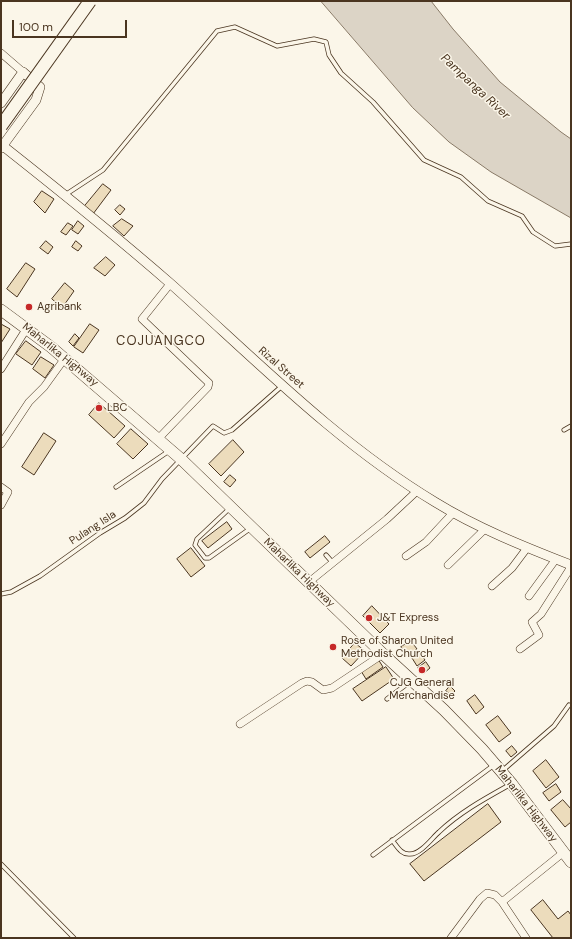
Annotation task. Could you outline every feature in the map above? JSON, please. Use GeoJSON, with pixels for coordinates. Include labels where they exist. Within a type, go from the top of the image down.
{"type":"FeatureCollection","features":[{"type":"Feature","properties":{"kind":"highway"},"geometry":{"type":"LineString","coordinates":[[1,126],[90,1]]}},
{"type":"Feature","properties":{"kind":"main road","name":"Maharlika Highway"},"geometry":{"type":"LineString","coordinates":[[1,310],[65,358],[181,459],[383,654],[412,680],[473,740],[498,768],[568,856]]}},
{"type":"Feature","properties":{"kind":"street"},"geometry":{"type":"LineString","coordinates":[[1,53],[23,72],[1,103]]}},
{"type":"Feature","properties":{"kind":"street","name":"Rizal Street"},"geometry":{"type":"LineString","coordinates":[[23,72],[40,87],[40,91],[36,100],[2,147],[66,195],[170,284],[282,386],[367,456],[417,491],[453,513],[527,548],[571,566]]}},
{"type":"Feature","properties":{"kind":"street"},"geometry":{"type":"LineString","coordinates":[[158,439],[208,386],[209,383],[142,319],[170,284]]}},
{"type":"Feature","properties":{"kind":"street"},"geometry":{"type":"LineString","coordinates":[[1,370],[27,328]]}},
{"type":"Feature","properties":{"kind":"street"},"geometry":{"type":"LineString","coordinates":[[1,444],[29,402],[44,387],[65,358]]}},
{"type":"Feature","properties":{"kind":"street"},"geometry":{"type":"LineString","coordinates":[[1,487],[8,492],[1,505]]}},
{"type":"Feature","properties":{"kind":"street"},"geometry":{"type":"LineString","coordinates":[[309,582],[387,519],[417,491]]}},
{"type":"Feature","properties":{"kind":"street"},"geometry":{"type":"LineString","coordinates":[[406,556],[426,542],[453,513]]}},
{"type":"Feature","properties":{"kind":"street"},"geometry":{"type":"LineString","coordinates":[[448,565],[485,528]]}},
{"type":"Feature","properties":{"kind":"street"},"geometry":{"type":"LineString","coordinates":[[492,586],[512,568],[527,548]]}},
{"type":"Feature","properties":{"kind":"street"},"geometry":{"type":"LineString","coordinates":[[529,596],[556,559]]}},
{"type":"Feature","properties":{"kind":"street"},"geometry":{"type":"LineString","coordinates":[[520,649],[539,635],[532,622],[541,614],[571,566]]}},
{"type":"Feature","properties":{"kind":"street"},"geometry":{"type":"LineString","coordinates":[[240,724],[307,681],[323,690],[332,688],[383,654]]}},
{"type":"Feature","properties":{"kind":"street"},"geometry":{"type":"LineString","coordinates":[[502,902],[568,856]]}},
{"type":"Feature","properties":{"kind":"street"},"geometry":{"type":"LineString","coordinates":[[451,938],[480,899],[487,893],[495,895],[502,902],[526,938]]}},
{"type":"Feature","properties":{"kind":"lane"},"geometry":{"type":"LineString","coordinates":[[66,195],[102,170],[216,31],[235,27],[277,46],[314,40],[326,42],[329,55],[341,72],[373,102],[424,160],[461,177],[488,201],[522,216],[533,232],[555,246],[571,244]]}},
{"type":"Feature","properties":{"kind":"lane","name":"Pulang Isla"},"geometry":{"type":"LineString","coordinates":[[1,594],[40,576],[100,533],[125,518],[144,503],[162,479],[213,426],[224,433],[232,430],[282,386]]}},
{"type":"Feature","properties":{"kind":"lane"},"geometry":{"type":"LineString","coordinates":[[564,430],[571,426]]}},
{"type":"Feature","properties":{"kind":"lane"},"geometry":{"type":"LineString","coordinates":[[116,487],[170,450]]}},
{"type":"Feature","properties":{"kind":"lane"},"geometry":{"type":"LineString","coordinates":[[231,507],[197,539],[195,544],[205,558],[209,558],[252,528]]}},
{"type":"Feature","properties":{"kind":"lane"},"geometry":{"type":"LineString","coordinates":[[326,555],[333,563]]}},
{"type":"Feature","properties":{"kind":"lane"},"geometry":{"type":"LineString","coordinates":[[387,700],[412,680]]}},
{"type":"Feature","properties":{"kind":"lane"},"geometry":{"type":"LineString","coordinates":[[372,855],[498,768],[554,726],[569,705]]}},
{"type":"Feature","properties":{"kind":"lane"},"geometry":{"type":"LineString","coordinates":[[392,840],[402,853],[411,854],[418,851],[443,828],[478,803],[512,784]]}},
{"type":"Feature","properties":{"kind":"lane"},"geometry":{"type":"LineString","coordinates":[[1,864],[74,938]]}},
{"type":"Feature","properties":{"kind":"water","name":"Pampanga River"},"geometry":{"type":"Polygon","coordinates":[[[321,1],[431,1],[453,29],[500,82],[571,139],[571,218],[491,172],[449,142],[413,108],[321,1]]]}},
{"type":"Feature","properties":{"kind":"building"},"geometry":{"type":"Polygon","coordinates":[[[103,184],[111,190],[93,214],[84,207],[103,184]]]}},
{"type":"Feature","properties":{"kind":"building"},"geometry":{"type":"Polygon","coordinates":[[[42,191],[54,199],[45,213],[34,202],[42,191]]]}},
{"type":"Feature","properties":{"kind":"building"},"geometry":{"type":"Polygon","coordinates":[[[120,205],[125,209],[120,215],[115,210],[120,205]]]}},
{"type":"Feature","properties":{"kind":"building"},"geometry":{"type":"Polygon","coordinates":[[[122,219],[133,226],[124,236],[113,226],[122,219]]]}},
{"type":"Feature","properties":{"kind":"building"},"geometry":{"type":"Polygon","coordinates":[[[78,221],[84,226],[78,234],[72,230],[78,221]]]}},
{"type":"Feature","properties":{"kind":"building"},"geometry":{"type":"Polygon","coordinates":[[[68,223],[73,226],[66,235],[61,232],[68,223]]]}},
{"type":"Feature","properties":{"kind":"building"},"geometry":{"type":"Polygon","coordinates":[[[46,241],[53,247],[48,254],[40,248],[46,241]]]}},
{"type":"Feature","properties":{"kind":"building"},"geometry":{"type":"Polygon","coordinates":[[[76,241],[82,246],[78,251],[72,247],[76,241]]]}},
{"type":"Feature","properties":{"kind":"building"},"geometry":{"type":"Polygon","coordinates":[[[106,257],[115,265],[105,276],[94,268],[106,257]]]}},
{"type":"Feature","properties":{"kind":"building"},"geometry":{"type":"Polygon","coordinates":[[[26,263],[35,269],[17,297],[7,289],[26,263]]]}},
{"type":"Feature","properties":{"kind":"building"},"geometry":{"type":"Polygon","coordinates":[[[65,283],[74,291],[62,308],[52,299],[65,283]]]}},
{"type":"Feature","properties":{"kind":"building"},"geometry":{"type":"Polygon","coordinates":[[[1,324],[10,329],[1,343],[1,324]]]}},
{"type":"Feature","properties":{"kind":"building"},"geometry":{"type":"Polygon","coordinates":[[[90,324],[99,330],[83,353],[74,347],[90,324]]]}},
{"type":"Feature","properties":{"kind":"building"},"geometry":{"type":"Polygon","coordinates":[[[75,334],[79,338],[73,346],[69,342],[75,334]]]}},
{"type":"Feature","properties":{"kind":"building"},"geometry":{"type":"Polygon","coordinates":[[[26,341],[41,352],[32,365],[16,354],[26,341]]]}},
{"type":"Feature","properties":{"kind":"building"},"geometry":{"type":"Polygon","coordinates":[[[41,357],[54,365],[45,378],[33,369],[41,357]]]}},
{"type":"Feature","properties":{"kind":"building"},"geometry":{"type":"Polygon","coordinates":[[[99,403],[125,426],[114,438],[89,415],[99,403]]]}},
{"type":"Feature","properties":{"kind":"building"},"geometry":{"type":"Polygon","coordinates":[[[131,429],[148,444],[133,459],[117,444],[131,429]]]}},
{"type":"Feature","properties":{"kind":"building"},"geometry":{"type":"Polygon","coordinates":[[[44,433],[56,441],[34,475],[22,467],[44,433]]]}},
{"type":"Feature","properties":{"kind":"building"},"geometry":{"type":"Polygon","coordinates":[[[233,440],[244,452],[221,476],[209,464],[233,440]]]}},
{"type":"Feature","properties":{"kind":"building"},"geometry":{"type":"Polygon","coordinates":[[[230,475],[236,480],[230,487],[224,482],[230,475]]]}},
{"type":"Feature","properties":{"kind":"building"},"geometry":{"type":"Polygon","coordinates":[[[227,522],[232,529],[208,548],[202,541],[227,522]]]}},
{"type":"Feature","properties":{"kind":"building"},"geometry":{"type":"Polygon","coordinates":[[[325,536],[330,542],[310,558],[305,552],[325,536]]]}},
{"type":"Feature","properties":{"kind":"building"},"geometry":{"type":"Polygon","coordinates":[[[191,548],[205,566],[191,577],[177,559],[191,548]]]}},
{"type":"Feature","properties":{"kind":"building"},"geometry":{"type":"Polygon","coordinates":[[[372,606],[389,624],[380,633],[363,616],[372,606]]]}},
{"type":"Feature","properties":{"kind":"building"},"geometry":{"type":"Polygon","coordinates":[[[411,641],[417,649],[406,656],[401,647],[411,641]]]}},
{"type":"Feature","properties":{"kind":"building"},"geometry":{"type":"Polygon","coordinates":[[[355,643],[365,651],[351,666],[342,658],[355,643]]]}},
{"type":"Feature","properties":{"kind":"building"},"geometry":{"type":"Polygon","coordinates":[[[420,653],[425,660],[417,666],[412,658],[420,653]]]}},
{"type":"Feature","properties":{"kind":"building"},"geometry":{"type":"Polygon","coordinates":[[[378,659],[383,667],[366,679],[361,671],[378,659]]]}},
{"type":"Feature","properties":{"kind":"building"},"geometry":{"type":"Polygon","coordinates":[[[426,662],[430,668],[423,674],[418,668],[426,662]]]}},
{"type":"Feature","properties":{"kind":"building"},"geometry":{"type":"Polygon","coordinates":[[[386,667],[394,679],[362,701],[353,689],[386,667]]]}},
{"type":"Feature","properties":{"kind":"building"},"geometry":{"type":"Polygon","coordinates":[[[450,686],[455,691],[451,695],[446,691],[450,686]]]}},
{"type":"Feature","properties":{"kind":"building"},"geometry":{"type":"Polygon","coordinates":[[[475,695],[484,707],[476,714],[467,701],[475,695]]]}},
{"type":"Feature","properties":{"kind":"building"},"geometry":{"type":"Polygon","coordinates":[[[498,716],[511,733],[499,742],[486,725],[498,716]]]}},
{"type":"Feature","properties":{"kind":"building"},"geometry":{"type":"Polygon","coordinates":[[[512,746],[517,752],[511,757],[506,751],[512,746]]]}},
{"type":"Feature","properties":{"kind":"building"},"geometry":{"type":"Polygon","coordinates":[[[546,760],[559,777],[546,788],[533,771],[546,760]]]}},
{"type":"Feature","properties":{"kind":"building"},"geometry":{"type":"Polygon","coordinates":[[[556,784],[561,792],[549,801],[543,793],[556,784]]]}},
{"type":"Feature","properties":{"kind":"building"},"geometry":{"type":"Polygon","coordinates":[[[563,800],[571,809],[571,822],[565,827],[551,810],[563,800]]]}},
{"type":"Feature","properties":{"kind":"building"},"geometry":{"type":"Polygon","coordinates":[[[488,804],[501,822],[424,881],[410,864],[488,804]]]}},
{"type":"Feature","properties":{"kind":"building"},"geometry":{"type":"Polygon","coordinates":[[[543,900],[558,919],[568,911],[571,915],[571,938],[553,938],[531,910],[543,900]]]}},
{"type":"Feature","properties":{"kind":"place","name":"Agribank"},"geometry":{"type":"Point","coordinates":[29,307]}},
{"type":"Feature","properties":{"kind":"place","name":"LBC"},"geometry":{"type":"Point","coordinates":[99,408]}},
{"type":"Feature","properties":{"kind":"place","name":"J&T Express"},"geometry":{"type":"Point","coordinates":[369,618]}},
{"type":"Feature","properties":{"kind":"place","name":"Rose of Sharon United Methodist Church"},"geometry":{"type":"Point","coordinates":[333,647]}},
{"type":"Feature","properties":{"kind":"place","name":"CJG General Merchandise"},"geometry":{"type":"Point","coordinates":[422,670]}},
{"type":"Feature","properties":{"kind":"district","name":"COJUANGCO"},"geometry":{"type":"Point","coordinates":[161,342]}}]}
